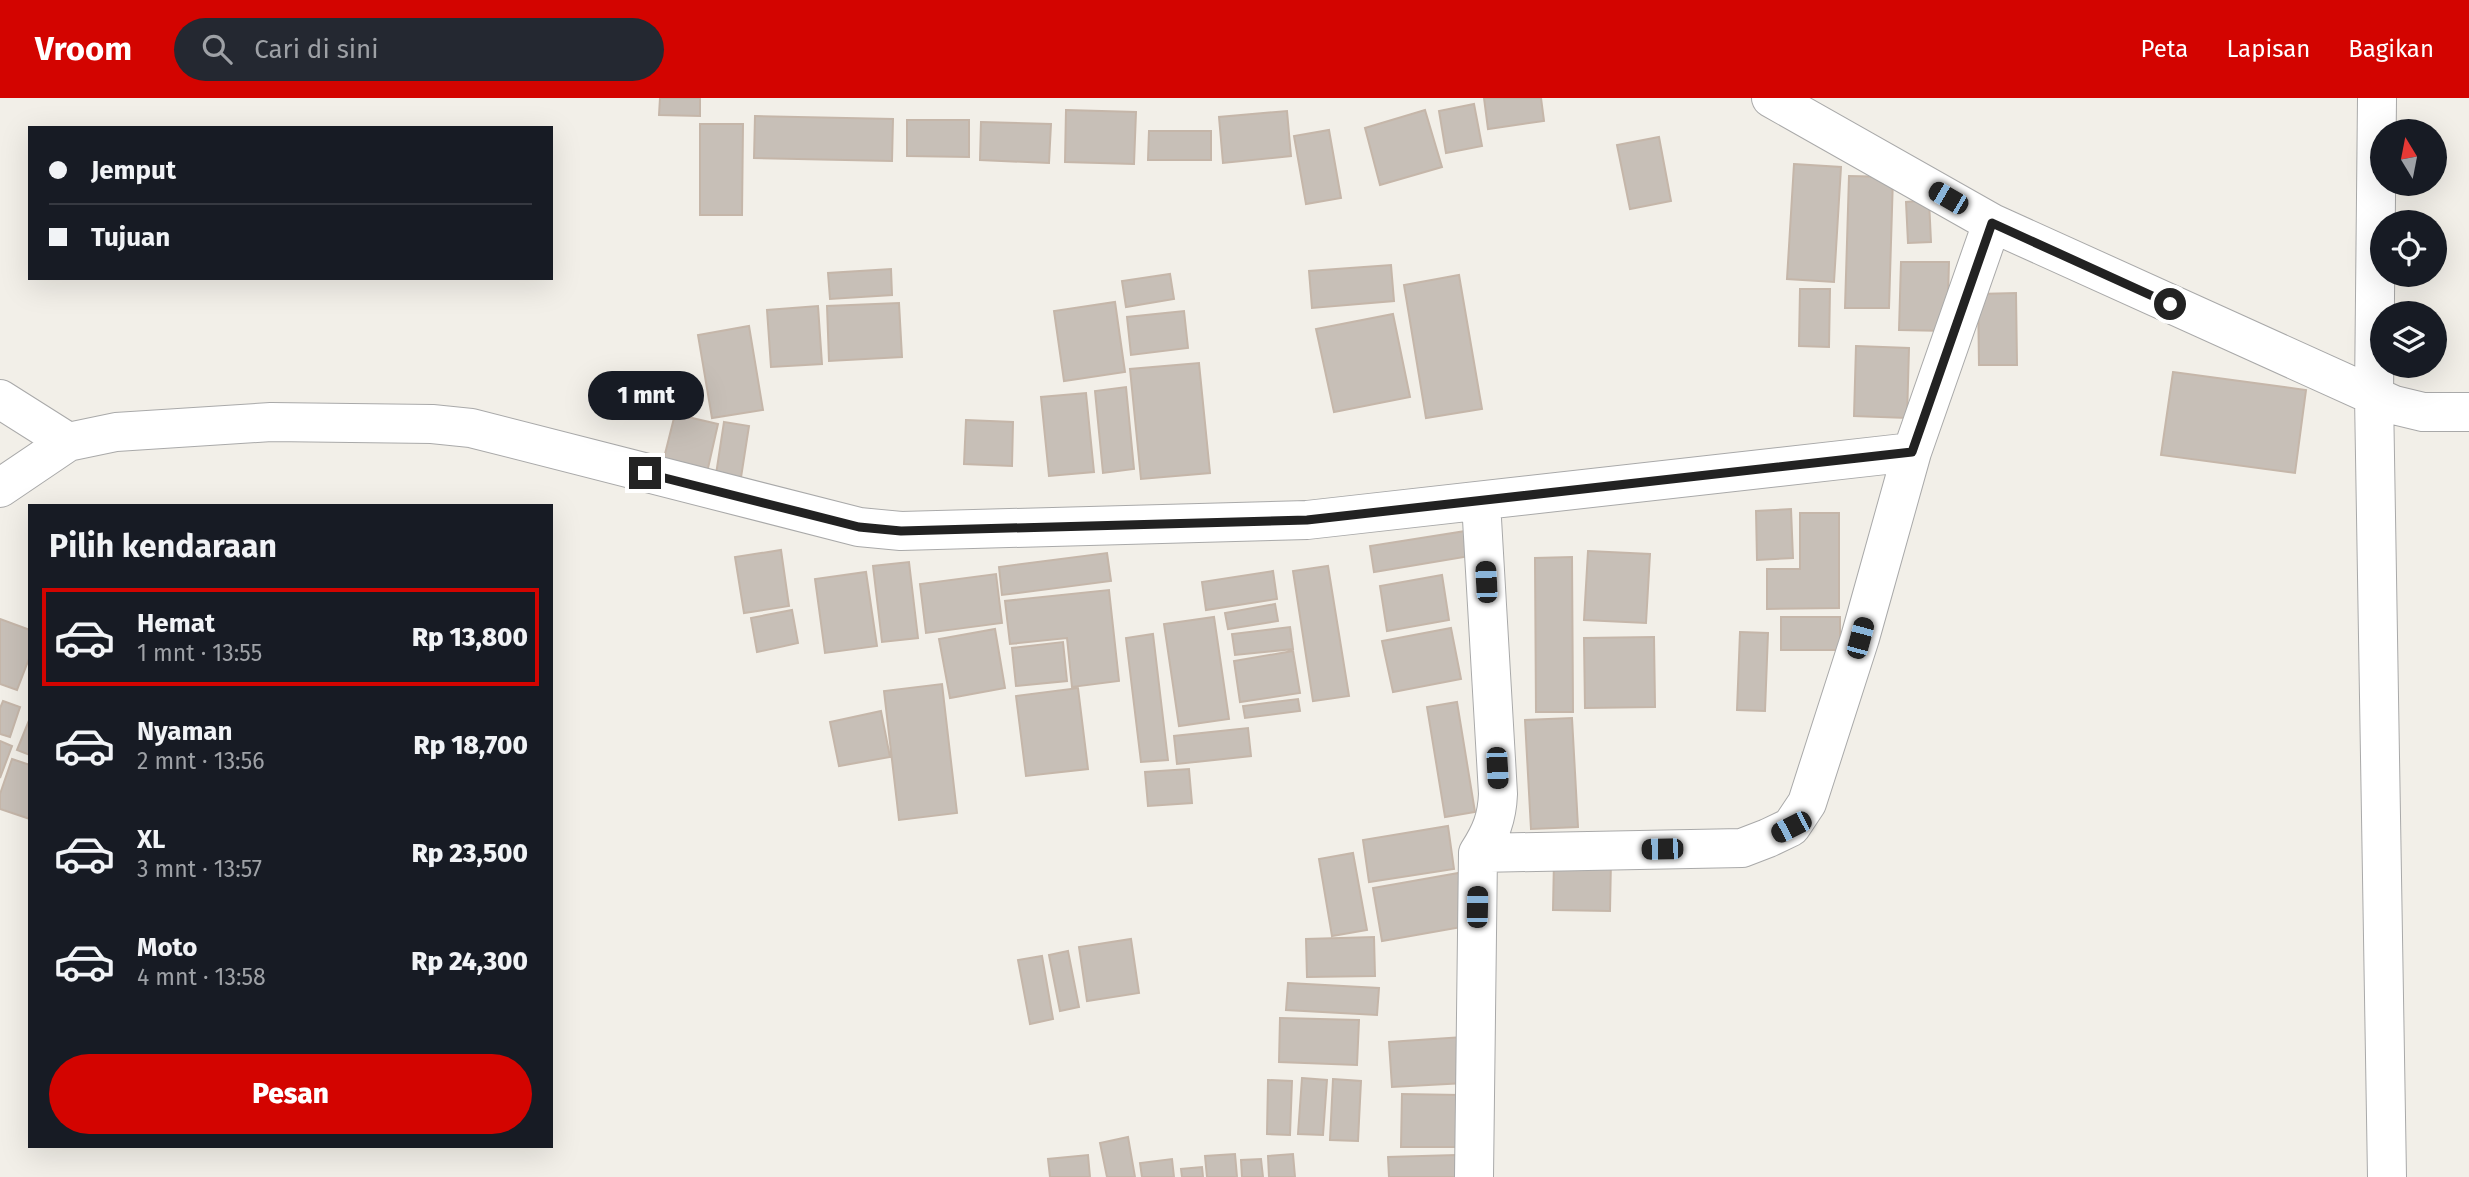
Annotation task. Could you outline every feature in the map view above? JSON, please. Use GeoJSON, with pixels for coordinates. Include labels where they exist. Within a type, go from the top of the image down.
{"type":"FeatureCollection","features":[{"type":"Feature","properties":{"kind":"street"},"geometry":{"type":"LineString","coordinates":[[1771,98],[1992,223],[2374,396],[2408,410],[2469,412]]}},
{"type":"Feature","properties":{"kind":"street"},"geometry":{"type":"LineString","coordinates":[[2377,98],[2374,396],[2387,1177]]}},
{"type":"Feature","properties":{"kind":"street"},"geometry":{"type":"LineString","coordinates":[[1478,853],[1742,848],[1791,827],[1807,803],[1860,638],[1912,452],[1992,223]]}},
{"type":"Feature","properties":{"kind":"street"},"geometry":{"type":"LineString","coordinates":[[0,400],[68,442]]}},
{"type":"Feature","properties":{"kind":"street"},"geometry":{"type":"LineString","coordinates":[[0,488],[68,442],[116,432],[271,422],[421,424],[471,428],[859,527],[901,531],[1307,520],[1912,452]]}},
{"type":"Feature","properties":{"kind":"street"},"geometry":{"type":"LineString","coordinates":[[1474,1177],[1478,853],[1491,834],[1498,814],[1481,502]]}},
{"type":"Feature","properties":{"kind":"building"},"geometry":{"type":"Polygon","coordinates":[[[660,98],[700,98],[700,116],[659,115],[660,98]]]}},
{"type":"Feature","properties":{"kind":"building"},"geometry":{"type":"Polygon","coordinates":[[[1484,98],[1541,98],[1544,121],[1488,129],[1484,98]]]}},
{"type":"Feature","properties":{"kind":"building"},"geometry":{"type":"Polygon","coordinates":[[[1474,104],[1482,146],[1446,153],[1439,111],[1474,104]]]}},
{"type":"Feature","properties":{"kind":"building"},"geometry":{"type":"Polygon","coordinates":[[[1066,110],[1136,112],[1134,164],[1065,162],[1066,110]]]}},
{"type":"Feature","properties":{"kind":"building"},"geometry":{"type":"Polygon","coordinates":[[[1425,110],[1442,167],[1380,185],[1365,128],[1425,110]]]}},
{"type":"Feature","properties":{"kind":"building"},"geometry":{"type":"Polygon","coordinates":[[[1287,111],[1291,156],[1223,163],[1219,117],[1287,111]]]}},
{"type":"Feature","properties":{"kind":"building"},"geometry":{"type":"Polygon","coordinates":[[[755,116],[893,119],[892,161],[754,158],[755,116]]]}},
{"type":"Feature","properties":{"kind":"building"},"geometry":{"type":"Polygon","coordinates":[[[907,120],[969,120],[969,157],[907,156],[907,120]]]}},
{"type":"Feature","properties":{"kind":"building"},"geometry":{"type":"Polygon","coordinates":[[[981,122],[1051,124],[1049,163],[980,160],[981,122]]]}},
{"type":"Feature","properties":{"kind":"building"},"geometry":{"type":"Polygon","coordinates":[[[700,124],[743,124],[742,215],[700,215],[700,124]]]}},
{"type":"Feature","properties":{"kind":"building"},"geometry":{"type":"Polygon","coordinates":[[[1329,130],[1341,198],[1306,204],[1294,136],[1329,130]]]}},
{"type":"Feature","properties":{"kind":"building"},"geometry":{"type":"Polygon","coordinates":[[[1149,131],[1211,131],[1211,160],[1148,160],[1149,131]]]}},
{"type":"Feature","properties":{"kind":"building"},"geometry":{"type":"Polygon","coordinates":[[[1659,137],[1671,201],[1630,209],[1617,145],[1659,137]]]}},
{"type":"Feature","properties":{"kind":"building"},"geometry":{"type":"Polygon","coordinates":[[[1794,164],[1841,167],[1834,282],[1787,279],[1794,164]]]}},
{"type":"Feature","properties":{"kind":"building"},"geometry":{"type":"Polygon","coordinates":[[[1849,176],[1893,177],[1889,308],[1845,308],[1849,176]]]}},
{"type":"Feature","properties":{"kind":"building"},"geometry":{"type":"Polygon","coordinates":[[[1929,200],[1931,242],[1908,243],[1906,202],[1929,200]]]}},
{"type":"Feature","properties":{"kind":"building"},"geometry":{"type":"Polygon","coordinates":[[[1901,262],[1949,262],[1947,331],[1899,330],[1901,262]]]}},
{"type":"Feature","properties":{"kind":"building"},"geometry":{"type":"Polygon","coordinates":[[[1391,265],[1394,301],[1312,308],[1309,271],[1391,265]]]}},
{"type":"Feature","properties":{"kind":"building"},"geometry":{"type":"Polygon","coordinates":[[[891,269],[892,295],[830,299],[828,273],[891,269]]]}},
{"type":"Feature","properties":{"kind":"building"},"geometry":{"type":"Polygon","coordinates":[[[1170,274],[1174,299],[1126,307],[1122,281],[1170,274]]]}},
{"type":"Feature","properties":{"kind":"building"},"geometry":{"type":"Polygon","coordinates":[[[1459,275],[1482,409],[1426,418],[1404,285],[1459,275]]]}},
{"type":"Feature","properties":{"kind":"building"},"geometry":{"type":"Polygon","coordinates":[[[1800,289],[1830,289],[1829,347],[1799,346],[1800,289]]]}},
{"type":"Feature","properties":{"kind":"building"},"geometry":{"type":"Polygon","coordinates":[[[2016,293],[2017,365],[1979,365],[1978,294],[2016,293]]]}},
{"type":"Feature","properties":{"kind":"building"},"geometry":{"type":"Polygon","coordinates":[[[1115,302],[1125,372],[1064,381],[1054,311],[1115,302]]]}},
{"type":"Feature","properties":{"kind":"building"},"geometry":{"type":"Polygon","coordinates":[[[899,303],[902,357],[829,361],[827,306],[899,303]]]}},
{"type":"Feature","properties":{"kind":"building"},"geometry":{"type":"Polygon","coordinates":[[[818,306],[822,364],[771,367],[767,310],[818,306]]]}},
{"type":"Feature","properties":{"kind":"building"},"geometry":{"type":"Polygon","coordinates":[[[1184,311],[1188,348],[1131,355],[1127,317],[1184,311]]]}},
{"type":"Feature","properties":{"kind":"building"},"geometry":{"type":"Polygon","coordinates":[[[1393,314],[1410,397],[1334,412],[1316,329],[1393,314]]]}},
{"type":"Feature","properties":{"kind":"building"},"geometry":{"type":"Polygon","coordinates":[[[749,326],[763,410],[712,418],[698,335],[749,326]]]}},
{"type":"Feature","properties":{"kind":"building"},"geometry":{"type":"Polygon","coordinates":[[[1856,346],[1909,348],[1907,418],[1854,416],[1856,346]]]}},
{"type":"Feature","properties":{"kind":"building"},"geometry":{"type":"Polygon","coordinates":[[[1199,363],[1210,473],[1141,479],[1130,369],[1199,363]]]}},
{"type":"Feature","properties":{"kind":"building"},"geometry":{"type":"Polygon","coordinates":[[[2173,372],[2306,390],[2295,473],[2161,455],[2173,372]]]}},
{"type":"Feature","properties":{"kind":"building"},"geometry":{"type":"Polygon","coordinates":[[[1126,387],[1134,469],[1103,473],[1095,391],[1126,387]]]}},
{"type":"Feature","properties":{"kind":"building"},"geometry":{"type":"Polygon","coordinates":[[[1086,393],[1094,472],[1049,476],[1041,397],[1086,393]]]}},
{"type":"Feature","properties":{"kind":"building"},"geometry":{"type":"Polygon","coordinates":[[[675,414],[718,424],[706,477],[662,466],[675,414]]]}},
{"type":"Feature","properties":{"kind":"building"},"geometry":{"type":"Polygon","coordinates":[[[966,420],[1013,422],[1012,466],[964,464],[966,420]]]}},
{"type":"Feature","properties":{"kind":"building"},"geometry":{"type":"Polygon","coordinates":[[[724,422],[749,426],[740,484],[715,481],[724,422]]]}},
{"type":"Feature","properties":{"kind":"building"},"geometry":{"type":"Polygon","coordinates":[[[1791,509],[1793,558],[1757,560],[1756,511],[1791,509]]]}},
{"type":"Feature","properties":{"kind":"building"},"geometry":{"type":"Polygon","coordinates":[[[1800,513],[1839,513],[1839,608],[1767,609],[1767,569],[1800,569],[1800,513]]]}},
{"type":"Feature","properties":{"kind":"building"},"geometry":{"type":"Polygon","coordinates":[[[1472,530],[1476,555],[1374,572],[1370,546],[1472,530]]]}},
{"type":"Feature","properties":{"kind":"building"},"geometry":{"type":"Polygon","coordinates":[[[781,550],[789,606],[744,613],[735,557],[781,550]]]}},
{"type":"Feature","properties":{"kind":"building"},"geometry":{"type":"Polygon","coordinates":[[[1588,551],[1650,554],[1646,623],[1584,620],[1588,551]]]}},
{"type":"Feature","properties":{"kind":"building"},"geometry":{"type":"Polygon","coordinates":[[[1107,553],[1111,581],[1002,595],[999,567],[1107,553]]]}},
{"type":"Feature","properties":{"kind":"building"},"geometry":{"type":"Polygon","coordinates":[[[1572,557],[1573,712],[1536,712],[1535,558],[1572,557]]]}},
{"type":"Feature","properties":{"kind":"building"},"geometry":{"type":"Polygon","coordinates":[[[909,562],[918,638],[882,642],[873,566],[909,562]]]}},
{"type":"Feature","properties":{"kind":"building"},"geometry":{"type":"Polygon","coordinates":[[[1328,566],[1349,696],[1313,701],[1293,571],[1328,566]]]}},
{"type":"Feature","properties":{"kind":"building"},"geometry":{"type":"Polygon","coordinates":[[[1273,571],[1277,599],[1206,610],[1202,582],[1273,571]]]}},
{"type":"Feature","properties":{"kind":"building"},"geometry":{"type":"Polygon","coordinates":[[[866,572],[877,646],[825,653],[815,579],[866,572]]]}},
{"type":"Feature","properties":{"kind":"building"},"geometry":{"type":"Polygon","coordinates":[[[996,574],[1002,623],[926,633],[920,584],[996,574]]]}},
{"type":"Feature","properties":{"kind":"building"},"geometry":{"type":"Polygon","coordinates":[[[1442,575],[1449,620],[1387,631],[1380,586],[1442,575]]]}},
{"type":"Feature","properties":{"kind":"building"},"geometry":{"type":"Polygon","coordinates":[[[1109,590],[1119,681],[1072,687],[1067,638],[1010,644],[1005,601],[1109,590]]]}},
{"type":"Feature","properties":{"kind":"building"},"geometry":{"type":"Polygon","coordinates":[[[1275,604],[1278,621],[1228,629],[1225,613],[1275,604]]]}},
{"type":"Feature","properties":{"kind":"building"},"geometry":{"type":"Polygon","coordinates":[[[792,610],[798,643],[757,652],[751,618],[792,610]]]}},
{"type":"Feature","properties":{"kind":"building"},"geometry":{"type":"Polygon","coordinates":[[[1214,617],[1229,719],[1179,726],[1164,624],[1214,617]]]}},
{"type":"Feature","properties":{"kind":"building"},"geometry":{"type":"Polygon","coordinates":[[[1781,617],[1840,617],[1840,650],[1781,650],[1781,617]]]}},
{"type":"Feature","properties":{"kind":"building"},"geometry":{"type":"Polygon","coordinates":[[[0,619],[28,629],[28,661],[17,690],[0,684],[0,619]]]}},
{"type":"Feature","properties":{"kind":"building"},"geometry":{"type":"Polygon","coordinates":[[[1290,627],[1293,649],[1235,655],[1232,634],[1290,627]]]}},
{"type":"Feature","properties":{"kind":"building"},"geometry":{"type":"Polygon","coordinates":[[[1451,628],[1461,679],[1393,692],[1382,641],[1451,628]]]}},
{"type":"Feature","properties":{"kind":"building"},"geometry":{"type":"Polygon","coordinates":[[[995,629],[1005,688],[950,698],[939,639],[995,629]]]}},
{"type":"Feature","properties":{"kind":"building"},"geometry":{"type":"Polygon","coordinates":[[[1740,632],[1768,633],[1765,711],[1737,710],[1740,632]]]}},
{"type":"Feature","properties":{"kind":"building"},"geometry":{"type":"Polygon","coordinates":[[[1153,634],[1168,760],[1141,762],[1126,638],[1153,634]]]}},
{"type":"Feature","properties":{"kind":"building"},"geometry":{"type":"Polygon","coordinates":[[[1654,637],[1655,707],[1585,708],[1584,638],[1654,637]]]}},
{"type":"Feature","properties":{"kind":"building"},"geometry":{"type":"Polygon","coordinates":[[[1063,642],[1067,681],[1016,686],[1012,648],[1063,642]]]}},
{"type":"Feature","properties":{"kind":"building"},"geometry":{"type":"Polygon","coordinates":[[[1293,651],[1300,693],[1240,702],[1234,661],[1293,651]]]}},
{"type":"Feature","properties":{"kind":"building"},"geometry":{"type":"Polygon","coordinates":[[[942,684],[957,813],[899,820],[884,691],[942,684]]]}},
{"type":"Feature","properties":{"kind":"building"},"geometry":{"type":"Polygon","coordinates":[[[1078,688],[1088,769],[1026,776],[1016,696],[1078,688]]]}},
{"type":"Feature","properties":{"kind":"building"},"geometry":{"type":"Polygon","coordinates":[[[1298,699],[1300,711],[1245,718],[1243,706],[1298,699]]]}},
{"type":"Feature","properties":{"kind":"building"},"geometry":{"type":"Polygon","coordinates":[[[3,701],[20,707],[10,737],[0,734],[0,708],[3,701]]]}},
{"type":"Feature","properties":{"kind":"building"},"geometry":{"type":"Polygon","coordinates":[[[1457,702],[1475,812],[1445,817],[1427,707],[1457,702]]]}},
{"type":"Feature","properties":{"kind":"building"},"geometry":{"type":"Polygon","coordinates":[[[881,711],[890,757],[839,766],[830,722],[881,711]]]}},
{"type":"Feature","properties":{"kind":"building"},"geometry":{"type":"Polygon","coordinates":[[[1572,718],[1578,827],[1531,829],[1525,720],[1572,718]]]}},
{"type":"Feature","properties":{"kind":"building"},"geometry":{"type":"Polygon","coordinates":[[[28,723],[28,754],[17,750],[28,723]]]}},
{"type":"Feature","properties":{"kind":"building"},"geometry":{"type":"Polygon","coordinates":[[[1248,728],[1251,756],[1177,764],[1174,736],[1248,728]]]}},
{"type":"Feature","properties":{"kind":"building"},"geometry":{"type":"Polygon","coordinates":[[[0,741],[12,746],[0,778],[0,741]]]}},
{"type":"Feature","properties":{"kind":"building"},"geometry":{"type":"Polygon","coordinates":[[[12,759],[28,764],[28,818],[0,809],[0,794],[12,759]]]}},
{"type":"Feature","properties":{"kind":"building"},"geometry":{"type":"Polygon","coordinates":[[[1189,769],[1192,803],[1148,806],[1145,772],[1189,769]]]}},
{"type":"Feature","properties":{"kind":"building"},"geometry":{"type":"Polygon","coordinates":[[[1448,826],[1454,869],[1369,882],[1363,840],[1448,826]]]}},
{"type":"Feature","properties":{"kind":"building"},"geometry":{"type":"Polygon","coordinates":[[[1353,853],[1367,930],[1332,936],[1319,859],[1353,853]]]}},
{"type":"Feature","properties":{"kind":"building"},"geometry":{"type":"Polygon","coordinates":[[[1554,859],[1611,860],[1610,911],[1553,910],[1554,859]]]}},
{"type":"Feature","properties":{"kind":"building"},"geometry":{"type":"Polygon","coordinates":[[[1464,872],[1473,925],[1382,941],[1373,888],[1464,872]]]}},
{"type":"Feature","properties":{"kind":"building"},"geometry":{"type":"Polygon","coordinates":[[[1374,937],[1375,976],[1307,977],[1306,939],[1374,937]]]}},
{"type":"Feature","properties":{"kind":"building"},"geometry":{"type":"Polygon","coordinates":[[[1131,939],[1139,993],[1087,1001],[1079,947],[1131,939]]]}},
{"type":"Feature","properties":{"kind":"building"},"geometry":{"type":"Polygon","coordinates":[[[1068,951],[1079,1007],[1060,1011],[1049,955],[1068,951]]]}},
{"type":"Feature","properties":{"kind":"building"},"geometry":{"type":"Polygon","coordinates":[[[1042,956],[1053,1019],[1030,1024],[1018,960],[1042,956]]]}},
{"type":"Feature","properties":{"kind":"building"},"geometry":{"type":"Polygon","coordinates":[[[1288,983],[1379,988],[1377,1015],[1286,1010],[1288,983]]]}},
{"type":"Feature","properties":{"kind":"building"},"geometry":{"type":"Polygon","coordinates":[[[1280,1018],[1359,1020],[1357,1065],[1279,1062],[1280,1018]]]}},
{"type":"Feature","properties":{"kind":"building"},"geometry":{"type":"Polygon","coordinates":[[[1463,1037],[1465,1083],[1392,1087],[1389,1042],[1463,1037]]]}},
{"type":"Feature","properties":{"kind":"building"},"geometry":{"type":"Polygon","coordinates":[[[1302,1078],[1327,1080],[1323,1135],[1298,1134],[1302,1078]]]}},
{"type":"Feature","properties":{"kind":"building"},"geometry":{"type":"Polygon","coordinates":[[[1333,1079],[1361,1081],[1358,1141],[1330,1140],[1333,1079]]]}},
{"type":"Feature","properties":{"kind":"building"},"geometry":{"type":"Polygon","coordinates":[[[1268,1080],[1292,1081],[1290,1135],[1267,1134],[1268,1080]]]}},
{"type":"Feature","properties":{"kind":"building"},"geometry":{"type":"Polygon","coordinates":[[[1402,1094],[1460,1095],[1459,1147],[1401,1147],[1402,1094]]]}},
{"type":"Feature","properties":{"kind":"building"},"geometry":{"type":"Polygon","coordinates":[[[1128,1137],[1135,1177],[1107,1177],[1100,1143],[1128,1137]]]}},
{"type":"Feature","properties":{"kind":"building"},"geometry":{"type":"Polygon","coordinates":[[[1235,1154],[1237,1177],[1207,1177],[1205,1156],[1235,1154]]]}},
{"type":"Feature","properties":{"kind":"building"},"geometry":{"type":"Polygon","coordinates":[[[1293,1154],[1295,1177],[1269,1177],[1268,1156],[1293,1154]]]}},
{"type":"Feature","properties":{"kind":"building"},"geometry":{"type":"Polygon","coordinates":[[[1088,1155],[1090,1177],[1050,1177],[1048,1159],[1088,1155]]]}},
{"type":"Feature","properties":{"kind":"building"},"geometry":{"type":"Polygon","coordinates":[[[1456,1155],[1457,1177],[1389,1177],[1388,1157],[1456,1155]]]}},
{"type":"Feature","properties":{"kind":"building"},"geometry":{"type":"Polygon","coordinates":[[[1172,1159],[1174,1177],[1142,1177],[1140,1163],[1172,1159]]]}},
{"type":"Feature","properties":{"kind":"building"},"geometry":{"type":"Polygon","coordinates":[[[1261,1159],[1263,1177],[1242,1177],[1241,1160],[1261,1159]]]}},
{"type":"Feature","properties":{"kind":"building"},"geometry":{"type":"Polygon","coordinates":[[[1202,1167],[1203,1177],[1182,1177],[1181,1169],[1202,1167]]]}},
{"type":"Feature","properties":{"kind":"route"},"geometry":{"type":"LineString","coordinates":[[645,473],[859,527],[901,531],[1307,520],[1481,502],[1912,452],[1992,223],[2170,304]]}}]}
